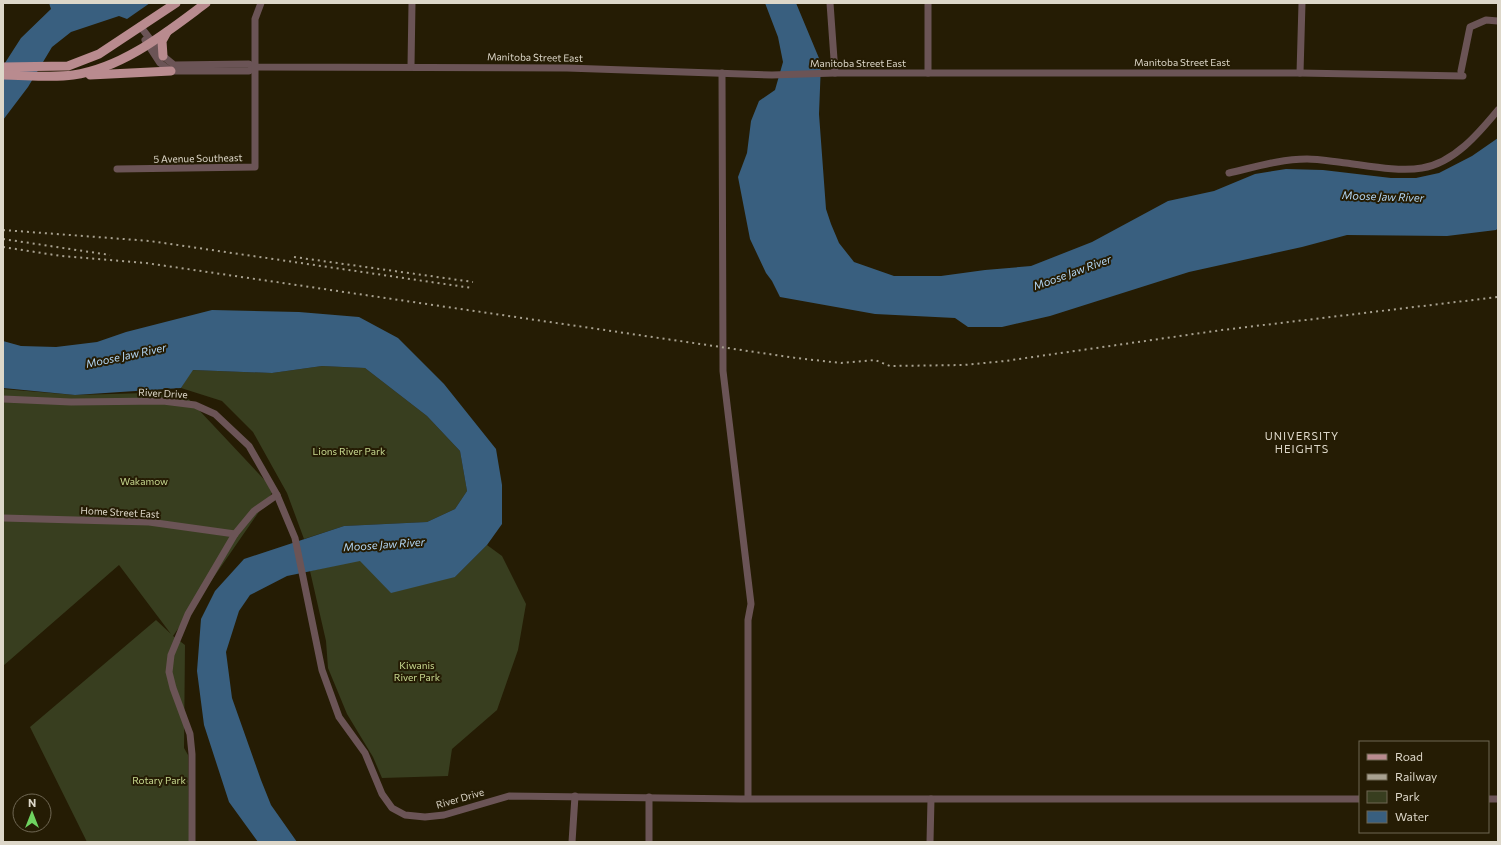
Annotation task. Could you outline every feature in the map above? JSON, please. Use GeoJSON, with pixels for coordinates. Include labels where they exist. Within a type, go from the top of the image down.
{"type":"FeatureCollection","features":[{"type":"Feature","properties":{"kind":"main road"},"geometry":{"type":"LineString","coordinates":[[3,75],[59,71],[99,54],[176,3]]}},
{"type":"Feature","properties":{"kind":"main road"},"geometry":{"type":"LineString","coordinates":[[73,75],[106,67],[150,43],[206,3]]}},
{"type":"Feature","properties":{"kind":"main road"},"geometry":{"type":"LineString","coordinates":[[163,56],[162,42],[167,32]]}},
{"type":"Feature","properties":{"kind":"main road"},"geometry":{"type":"LineString","coordinates":[[3,67],[59,71],[73,75],[171,71]]}},
{"type":"Feature","properties":{"kind":"street"},"geometry":{"type":"LineString","coordinates":[[254,69],[255,19],[261,3]]}},
{"type":"Feature","properties":{"kind":"street"},"geometry":{"type":"LineString","coordinates":[[412,3],[412,66]]}},
{"type":"Feature","properties":{"kind":"street"},"geometry":{"type":"LineString","coordinates":[[830,3],[835,73]]}},
{"type":"Feature","properties":{"kind":"street"},"geometry":{"type":"LineString","coordinates":[[928,3],[928,73]]}},
{"type":"Feature","properties":{"kind":"street"},"geometry":{"type":"LineString","coordinates":[[1300,73],[1302,3]]}},
{"type":"Feature","properties":{"kind":"street","name":"Manitoba Street East"},"geometry":{"type":"LineString","coordinates":[[140,26],[160,63],[171,71],[249,71],[254,69],[412,66],[568,68],[772,75],[835,73],[1462,73],[1470,27],[1486,20],[1498,21]]}},
{"type":"Feature","properties":{"kind":"street","name":"Manitoba Street East"},"geometry":{"type":"LineString","coordinates":[[150,43],[174,65],[249,64],[254,69]]}},
{"type":"Feature","properties":{"kind":"street","name":"5 Avenue Southeast"},"geometry":{"type":"LineString","coordinates":[[117,169],[255,167],[254,69]]}},
{"type":"Feature","properties":{"kind":"street"},"geometry":{"type":"LineString","coordinates":[[722,73],[723,371],[751,604],[748,620],[744,798]]}},
{"type":"Feature","properties":{"kind":"street"},"geometry":{"type":"LineString","coordinates":[[1229,173],[1269,163],[1307,159],[1379,167],[1422,168],[1436,164],[1459,151],[1482,130],[1498,110]]}},
{"type":"Feature","properties":{"kind":"street","name":"River Drive"},"geometry":{"type":"LineString","coordinates":[[3,399],[71,402],[163,401],[195,405],[214,414],[249,446],[277,495],[296,542],[322,670],[339,717],[365,753],[382,794],[392,808],[405,815],[425,817],[456,812],[487,801],[509,796],[931,799],[1359,799]]}},
{"type":"Feature","properties":{"kind":"street"},"geometry":{"type":"LineString","coordinates":[[192,842],[192,754],[190,734],[173,688],[169,672],[171,655],[188,614],[235,534],[254,511],[277,495]]}},
{"type":"Feature","properties":{"kind":"street","name":"Home Street East"},"geometry":{"type":"LineString","coordinates":[[3,518],[149,522],[235,534]]}},
{"type":"Feature","properties":{"kind":"street"},"geometry":{"type":"LineString","coordinates":[[572,842],[575,796]]}},
{"type":"Feature","properties":{"kind":"street"},"geometry":{"type":"LineString","coordinates":[[649,797],[649,842]]}},
{"type":"Feature","properties":{"kind":"street"},"geometry":{"type":"LineString","coordinates":[[930,842],[931,799]]}},
{"type":"Feature","properties":{"kind":"green space","name":"Lions River Park"},"geometry":{"type":"Polygon","coordinates":[[[322,366],[365,368],[427,416],[460,451],[467,491],[455,509],[427,522],[344,526],[304,539],[287,493],[253,432],[222,401],[181,388],[192,370],[272,373],[322,366]]]}},
{"type":"Feature","properties":{"kind":"green space","name":"Wakamow"},"geometry":{"type":"Polygon","coordinates":[[[3,389],[75,395],[182,392],[274,490],[173,636],[185,645],[184,748],[188,755],[189,842],[87,842],[30,727],[156,620],[171,634],[119,565],[3,666],[3,389]]]}},
{"type":"Feature","properties":{"kind":"green space","name":"Kiwanis River Park"},"geometry":{"type":"Polygon","coordinates":[[[487,545],[502,556],[526,604],[518,650],[497,710],[452,749],[448,776],[382,778],[373,757],[347,714],[328,668],[326,641],[310,571],[360,560],[455,577],[487,545]]]}},
{"type":"Feature","properties":{"kind":"water"},"geometry":{"type":"Polygon","coordinates":[[[49,3],[150,3],[127,19],[119,16],[71,32],[52,47],[28,87],[3,120],[3,66],[21,38],[51,9],[49,3]]]}},
{"type":"Feature","properties":{"kind":"water","name":"Moose Jaw River"},"geometry":{"type":"Polygon","coordinates":[[[765,3],[796,3],[821,63],[819,114],[826,209],[839,243],[854,262],[894,276],[941,276],[1031,266],[1092,242],[1168,201],[1214,191],[1255,174],[1286,169],[1323,170],[1391,178],[1416,178],[1439,173],[1472,156],[1498,138],[1498,228],[1496,230],[1447,236],[1347,235],[1302,247],[1189,272],[1050,316],[1002,327],[968,327],[955,318],[875,314],[780,297],[766,273],[750,239],[738,177],[747,153],[751,121],[759,101],[775,90],[783,62],[778,37],[765,3]]]}},
{"type":"Feature","properties":{"kind":"water","name":"Moose Jaw River"},"geometry":{"type":"Polygon","coordinates":[[[212,310],[299,312],[359,317],[398,338],[444,384],[496,449],[502,485],[502,524],[487,545],[455,577],[391,593],[360,561],[287,576],[250,595],[239,611],[226,652],[232,698],[271,805],[297,842],[258,842],[229,802],[204,725],[197,671],[201,619],[215,591],[244,559],[344,526],[427,522],[455,509],[467,491],[460,451],[427,416],[365,368],[322,366],[272,373],[193,370],[181,388],[75,395],[3,388],[3,341],[21,346],[56,347],[97,342],[126,332],[212,310]]]}},
{"type":"Feature","properties":{"kind":"railway"},"geometry":{"type":"LineString","coordinates":[[3,230],[150,241],[472,288]]}},
{"type":"Feature","properties":{"kind":"railway"},"geometry":{"type":"LineString","coordinates":[[3,239],[110,255]]}},
{"type":"Feature","properties":{"kind":"railway"},"geometry":{"type":"LineString","coordinates":[[3,247],[61,256],[146,263],[796,358],[841,363],[875,360],[890,366],[964,365],[1005,361],[1222,330],[1498,297]]}},
{"type":"Feature","properties":{"kind":"railway"},"geometry":{"type":"LineString","coordinates":[[294,257],[473,282]]}},
{"type":"Feature","properties":{"kind":"district","name":"UNIVERSITY HEIGHTS"},"geometry":{"type":"Point","coordinates":[1302,441]}},
{"type":"Feature","properties":{"kind":"park label","name":"Rotary Park"},"geometry":{"type":"Point","coordinates":[159,780]}}]}
